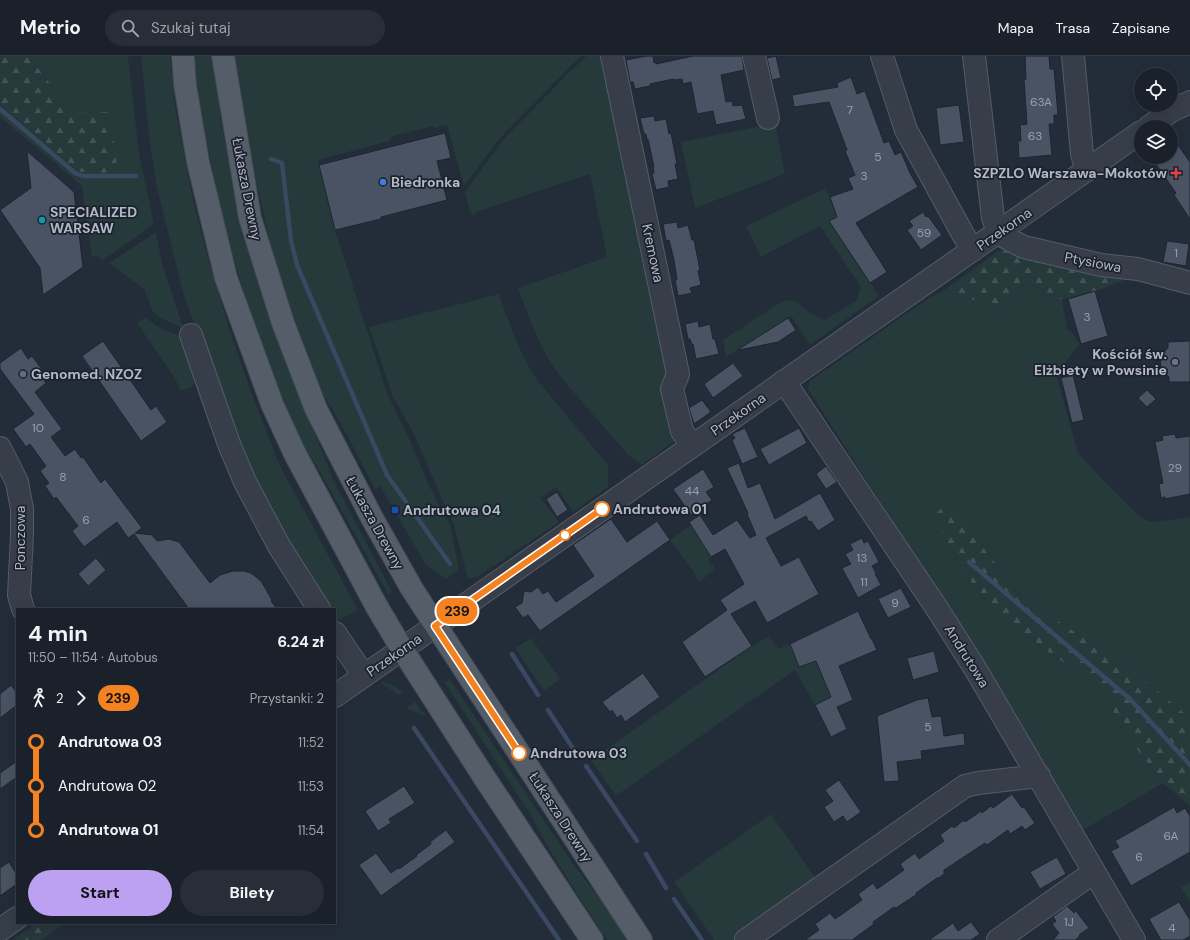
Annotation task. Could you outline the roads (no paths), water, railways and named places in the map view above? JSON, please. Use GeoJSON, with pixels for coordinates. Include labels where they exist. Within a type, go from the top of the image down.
{"type":"FeatureCollection","features":[{"type":"Feature","properties":{"kind":"main road"},"geometry":{"type":"LineString","coordinates":[[183,56],[185,85],[198,162],[226,278],[272,404],[295,454],[377,607],[402,649],[484,777],[592,940]]}},
{"type":"Feature","properties":{"kind":"main road","name":"Łukasza Drewny"},"geometry":{"type":"LineString","coordinates":[[223,56],[250,218],[283,323],[316,409],[372,518],[412,589],[641,940]]}},
{"type":"Feature","properties":{"kind":"street","name":"Kremowa"},"geometry":{"type":"LineString","coordinates":[[612,56],[678,374],[672,389],[682,431],[692,446]]}},
{"type":"Feature","properties":{"kind":"street"},"geometry":{"type":"LineString","coordinates":[[754,56],[768,118]]}},
{"type":"Feature","properties":{"kind":"street"},"geometry":{"type":"LineString","coordinates":[[882,56],[906,130],[973,250]]}},
{"type":"Feature","properties":{"kind":"street"},"geometry":{"type":"LineString","coordinates":[[974,56],[993,218],[1000,231]]}},
{"type":"Feature","properties":{"kind":"street"},"geometry":{"type":"LineString","coordinates":[[1073,56],[1082,154],[1084,161],[1090,169]]}},
{"type":"Feature","properties":{"kind":"street"},"geometry":{"type":"LineString","coordinates":[[1160,120],[1181,106],[1190,92]]}},
{"type":"Feature","properties":{"kind":"street","name":"Przekorna"},"geometry":{"type":"LineString","coordinates":[[336,695],[1134,137]]}},
{"type":"Feature","properties":{"kind":"street","name":"Ptysiowa"},"geometry":{"type":"LineString","coordinates":[[1000,231],[1012,241],[1024,247],[1101,266],[1138,269],[1190,282]]}},
{"type":"Feature","properties":{"kind":"street"},"geometry":{"type":"LineString","coordinates":[[191,335],[229,444],[245,482],[279,546],[318,608]]}},
{"type":"Feature","properties":{"kind":"street","name":"Andrutowa"},"geometry":{"type":"LineString","coordinates":[[784,381],[936,607],[976,670],[1133,940]]}},
{"type":"Feature","properties":{"kind":"street","name":"Ponczowa"},"geometry":{"type":"LineString","coordinates":[[0,448],[17,482],[22,509],[19,595],[23,608]]}},
{"type":"Feature","properties":{"kind":"street"},"geometry":{"type":"LineString","coordinates":[[336,634],[364,676]]}},
{"type":"Feature","properties":{"kind":"street"},"geometry":{"type":"LineString","coordinates":[[746,940],[965,786],[978,783],[1038,776]]}},
{"type":"Feature","properties":{"kind":"street"},"geometry":{"type":"LineString","coordinates":[[998,940],[1094,872]]}},
{"type":"Feature","properties":{"kind":"street"},"geometry":{"type":"LineString","coordinates":[[0,930],[16,919]]}},
{"type":"Feature","properties":{"kind":"waterway"},"geometry":{"type":"LineString","coordinates":[[0,109],[75,173],[83,176],[136,176]]}},
{"type":"Feature","properties":{"kind":"waterway"},"geometry":{"type":"LineString","coordinates":[[271,159],[282,163],[291,241],[297,265],[387,475],[450,564]]}},
{"type":"Feature","properties":{"kind":"waterway"},"geometry":{"type":"LineString","coordinates":[[969,562],[1130,699],[1190,765]]}},
{"type":"Feature","properties":{"kind":"waterway"},"geometry":{"type":"LineString","coordinates":[[512,654],[538,695]]}},
{"type":"Feature","properties":{"kind":"waterway"},"geometry":{"type":"LineString","coordinates":[[548,710],[574,750]]}},
{"type":"Feature","properties":{"kind":"waterway"},"geometry":{"type":"LineString","coordinates":[[414,728],[559,940]]}},
{"type":"Feature","properties":{"kind":"waterway"},"geometry":{"type":"LineString","coordinates":[[586,766],[637,841]]}},
{"type":"Feature","properties":{"kind":"waterway"},"geometry":{"type":"LineString","coordinates":[[646,854],[666,888]]}},
{"type":"Feature","properties":{"kind":"waterway"},"geometry":{"type":"LineString","coordinates":[[674,899],[702,940]]}},
{"type":"Feature","properties":{"kind":"place","name":"SZPZLO Warszawa-Mokotów"},"geometry":{"type":"Point","coordinates":[1176,173]}},
{"type":"Feature","properties":{"kind":"place","name":"Biedronka"},"geometry":{"type":"Point","coordinates":[383,182]}},
{"type":"Feature","properties":{"kind":"place","name":"SPECIALIZED WARSAW"},"geometry":{"type":"Point","coordinates":[42,220]}},
{"type":"Feature","properties":{"kind":"place","name":"Kościół św. Elżbiety w Powsinie"},"geometry":{"type":"Point","coordinates":[1175,362]}},
{"type":"Feature","properties":{"kind":"place","name":"Genomed. NZOZ"},"geometry":{"type":"Point","coordinates":[23,374]}},
{"type":"Feature","properties":{"kind":"place","name":"Andrutowa 01"},"geometry":{"type":"Point","coordinates":[602,509]}},
{"type":"Feature","properties":{"kind":"place","name":"Andrutowa 04"},"geometry":{"type":"Point","coordinates":[395,510]}},
{"type":"Feature","properties":{"kind":"place","name":"Andrutowa 03"},"geometry":{"type":"Point","coordinates":[519,753]}}]}
